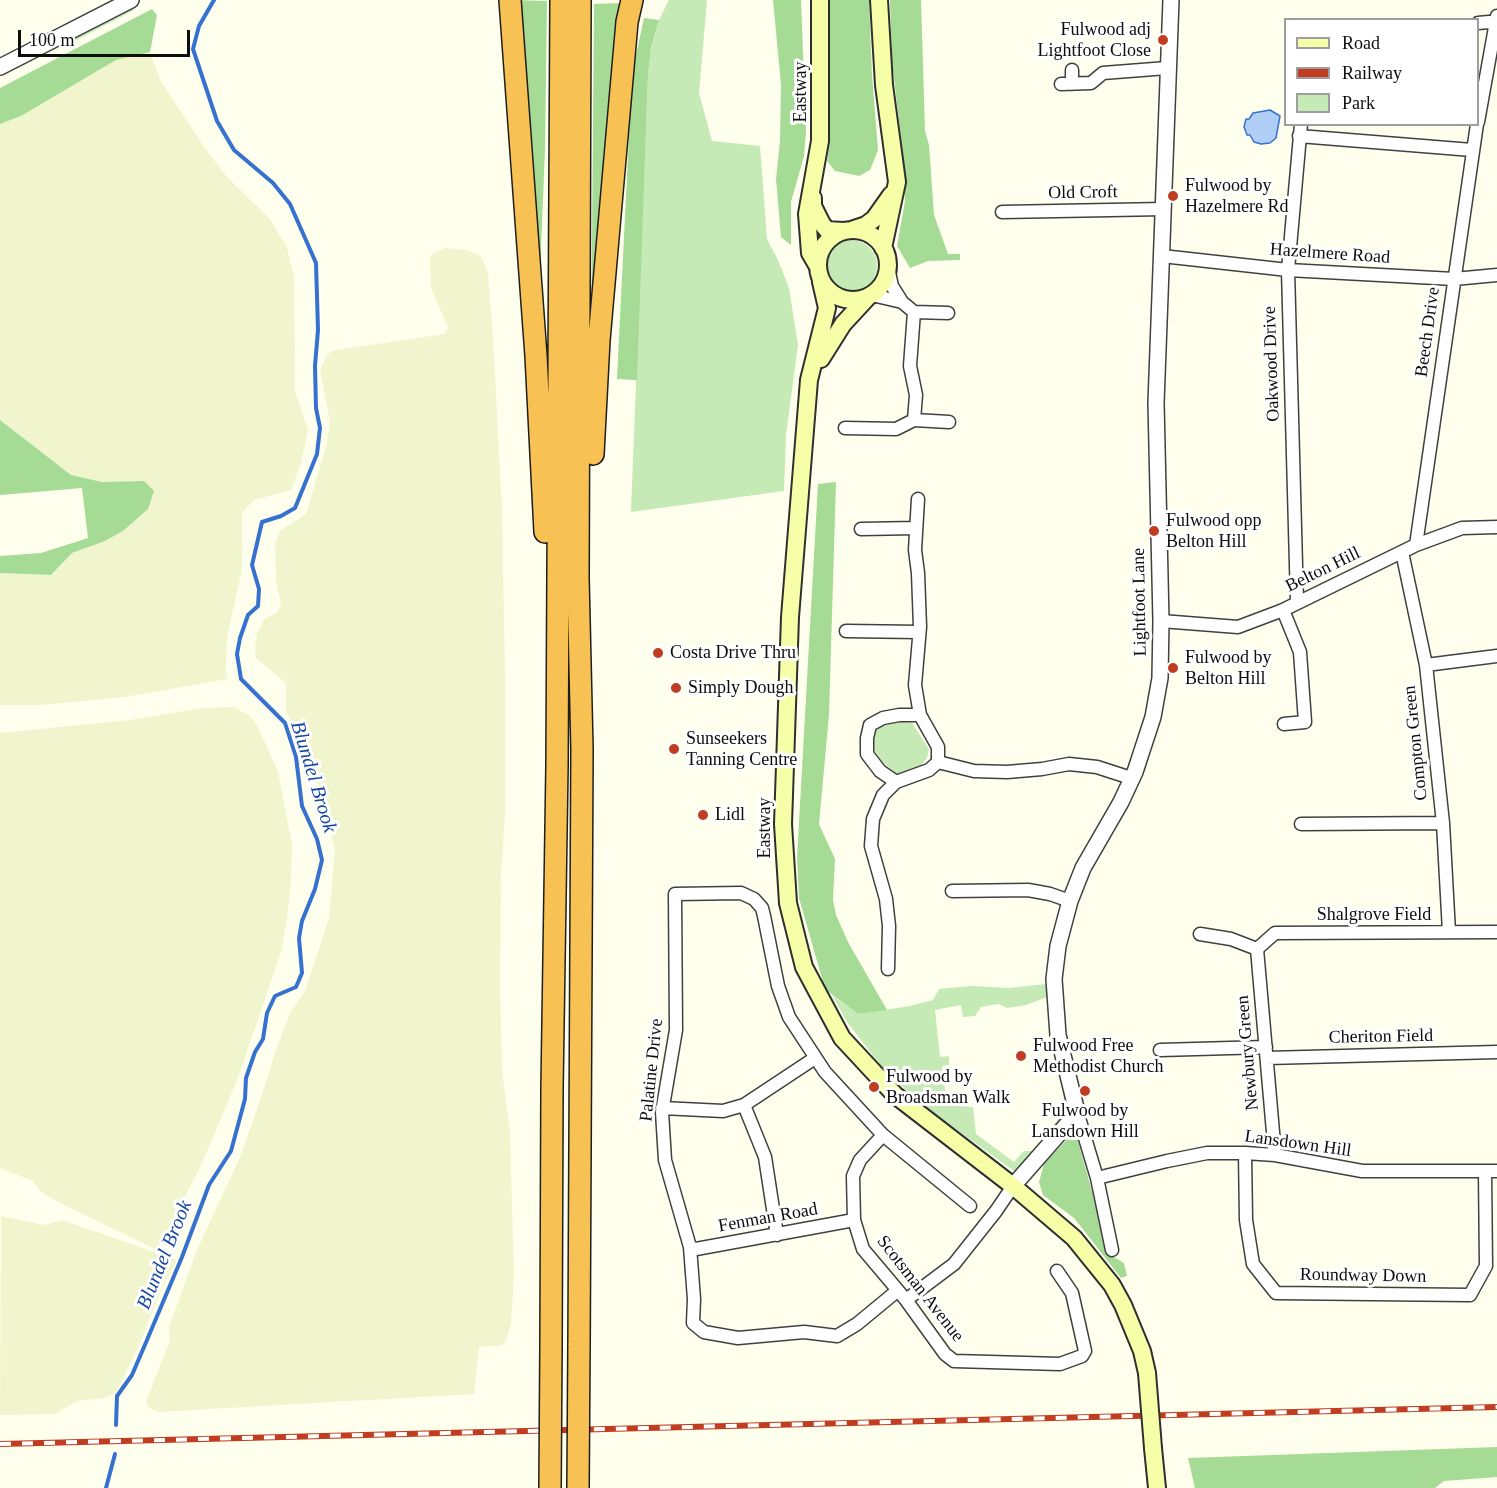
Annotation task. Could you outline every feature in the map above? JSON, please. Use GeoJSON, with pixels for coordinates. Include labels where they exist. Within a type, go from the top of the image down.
{"type":"FeatureCollection","features":[{"type":"Feature","properties":{"kind":"highway"},"geometry":{"type":"LineString","coordinates":[[510,0],[536,356],[557,766]]}},
{"type":"Feature","properties":{"kind":"highway"},"geometry":{"type":"LineString","coordinates":[[582,749],[598,340],[627,22],[632,0]]}},
{"type":"Feature","properties":{"kind":"highway"},"geometry":{"type":"LineString","coordinates":[[550,1488],[552,1088],[570,2]]}},
{"type":"Feature","properties":{"kind":"highway"},"geometry":{"type":"LineString","coordinates":[[570,2],[582,749],[578,1488]]}},
{"type":"Feature","properties":{"kind":"main road","name":"Eastway"},"geometry":{"type":"LineString","coordinates":[[817,265],[810,253],[807,214],[820,141],[820,0]]}},
{"type":"Feature","properties":{"kind":"main road"},"geometry":{"type":"LineString","coordinates":[[879,0],[884,85],[897,182],[884,248],[888,268],[885,279],[869,296],[849,300],[836,296],[821,282],[817,265],[823,246],[833,236],[866,225],[874,219],[888,202],[897,182]]}},
{"type":"Feature","properties":{"kind":"main road","name":"Eastway"},"geometry":{"type":"LineString","coordinates":[[811,182],[813,206],[822,224],[827,230],[847,231]]}},
{"type":"Feature","properties":{"kind":"main road"},"geometry":{"type":"LineString","coordinates":[[847,231],[869,234],[884,248]]}},
{"type":"Feature","properties":{"kind":"main road","name":"Eastway"},"geometry":{"type":"LineString","coordinates":[[821,282],[827,303],[826,318],[809,380],[790,617],[783,824],[788,903],[804,967],[842,1038],[894,1095],[1013,1186]]}},
{"type":"Feature","properties":{"kind":"main road","name":"Eastway"},"geometry":{"type":"LineString","coordinates":[[809,380],[843,324],[869,296]]}},
{"type":"Feature","properties":{"kind":"main road"},"geometry":{"type":"LineString","coordinates":[[1013,1186],[1074,1238],[1112,1285],[1138,1342],[1148,1373],[1156,1488]]}},
{"type":"Feature","properties":{"kind":"street"},"geometry":{"type":"LineString","coordinates":[[0,67],[131,0]]}},
{"type":"Feature","properties":{"kind":"street","name":"Lightfoot Lane"},"geometry":{"type":"LineString","coordinates":[[1112,1250],[1097,1178],[1058,1035],[1054,979],[1058,946],[1070,901],[1083,868],[1131,778],[1154,717],[1160,678],[1161,621],[1156,404],[1170,0]]}},
{"type":"Feature","properties":{"kind":"street"},"geometry":{"type":"LineString","coordinates":[[1479,23],[1496,24]]}},
{"type":"Feature","properties":{"kind":"street","name":"Beech Drive"},"geometry":{"type":"LineString","coordinates":[[1479,113],[1496,24]]}},
{"type":"Feature","properties":{"kind":"street"},"geometry":{"type":"LineString","coordinates":[[1072,70],[1066,84],[1091,83],[1103,73],[1167,68]]}},
{"type":"Feature","properties":{"kind":"street","name":"Beech Drive"},"geometry":{"type":"LineString","coordinates":[[1416,545],[1476,126]]}},
{"type":"Feature","properties":{"kind":"street"},"geometry":{"type":"LineString","coordinates":[[1300,130],[1472,150]]}},
{"type":"Feature","properties":{"kind":"street","name":"Oakwood Drive"},"geometry":{"type":"LineString","coordinates":[[1298,602],[1288,270],[1300,130]]}},
{"type":"Feature","properties":{"kind":"street","name":"Old Croft"},"geometry":{"type":"LineString","coordinates":[[1002,212],[1164,209]]}},
{"type":"Feature","properties":{"kind":"street","name":"Hazelmere Road"},"geometry":{"type":"LineString","coordinates":[[1162,256],[1288,270],[1454,279],[1497,275]]}},
{"type":"Feature","properties":{"kind":"street"},"geometry":{"type":"LineString","coordinates":[[888,268],[892,286],[902,302],[914,312],[948,313]]}},
{"type":"Feature","properties":{"kind":"street"},"geometry":{"type":"LineString","coordinates":[[869,296],[902,302]]}},
{"type":"Feature","properties":{"kind":"street"},"geometry":{"type":"LineString","coordinates":[[914,312],[910,366],[916,395],[914,420]]}},
{"type":"Feature","properties":{"kind":"street"},"geometry":{"type":"LineString","coordinates":[[845,428],[896,429],[914,420],[949,422]]}},
{"type":"Feature","properties":{"kind":"street"},"geometry":{"type":"LineString","coordinates":[[888,969],[889,926],[886,899],[871,846],[873,819],[883,795],[896,782],[929,770],[938,762],[938,747],[920,715],[915,685],[919,632],[918,573],[915,550],[918,499]]}},
{"type":"Feature","properties":{"kind":"street","name":"Belton Hill"},"geometry":{"type":"LineString","coordinates":[[1161,621],[1238,627],[1283,610],[1416,545],[1462,528],[1497,527]]}},
{"type":"Feature","properties":{"kind":"street"},"geometry":{"type":"LineString","coordinates":[[861,529],[916,528]]}},
{"type":"Feature","properties":{"kind":"street","name":"Compton Green"},"geometry":{"type":"LineString","coordinates":[[1402,552],[1426,665],[1443,823],[1449,932]]}},
{"type":"Feature","properties":{"kind":"street"},"geometry":{"type":"LineString","coordinates":[[1283,610],[1300,652],[1305,722],[1284,724]]}},
{"type":"Feature","properties":{"kind":"street"},"geometry":{"type":"LineString","coordinates":[[846,631],[919,632]]}},
{"type":"Feature","properties":{"kind":"street"},"geometry":{"type":"LineString","coordinates":[[1426,665],[1497,656]]}},
{"type":"Feature","properties":{"kind":"street"},"geometry":{"type":"LineString","coordinates":[[896,782],[880,771],[867,754],[870,725],[883,718],[920,715]]}},
{"type":"Feature","properties":{"kind":"street"},"geometry":{"type":"LineString","coordinates":[[938,762],[974,771],[1007,772],[1068,764],[1097,767],[1131,778]]}},
{"type":"Feature","properties":{"kind":"street"},"geometry":{"type":"LineString","coordinates":[[1301,824],[1443,823]]}},
{"type":"Feature","properties":{"kind":"street"},"geometry":{"type":"LineString","coordinates":[[952,891],[1028,890],[1070,901]]}},
{"type":"Feature","properties":{"kind":"street","name":"Palatine Drive"},"geometry":{"type":"LineString","coordinates":[[815,1058],[789,1017],[778,986],[762,908],[754,899],[741,893],[675,894],[676,1030],[662,1107],[665,1160],[690,1247],[694,1299],[693,1323],[704,1332],[738,1338],[804,1332],[837,1336],[954,1264],[1013,1186]]}},
{"type":"Feature","properties":{"kind":"street","name":"Shalgrove Field"},"geometry":{"type":"LineString","coordinates":[[1257,949],[1275,933],[1497,932]]}},
{"type":"Feature","properties":{"kind":"street"},"geometry":{"type":"LineString","coordinates":[[1200,934],[1231,939],[1257,949]]}},
{"type":"Feature","properties":{"kind":"street","name":"Newbury Green"},"geometry":{"type":"LineString","coordinates":[[1257,949],[1275,1155]]}},
{"type":"Feature","properties":{"kind":"street","name":"Cheriton Field"},"geometry":{"type":"LineString","coordinates":[[1160,1050],[1497,1052]]}},
{"type":"Feature","properties":{"kind":"street"},"geometry":{"type":"LineString","coordinates":[[662,1107],[723,1111],[744,1105],[815,1058],[883,1135],[970,1206]]}},
{"type":"Feature","properties":{"kind":"street"},"geometry":{"type":"LineString","coordinates":[[744,1105],[765,1157],[777,1234]]}},
{"type":"Feature","properties":{"kind":"street"},"geometry":{"type":"LineString","coordinates":[[1013,1186],[1071,1120],[1077,1108]]}},
{"type":"Feature","properties":{"kind":"street","name":"Scotsman Avenue"},"geometry":{"type":"LineString","coordinates":[[883,1135],[860,1160],[853,1176],[854,1220],[863,1249],[902,1296],[945,1354],[954,1360],[1060,1364],[1082,1356],[1085,1351],[1072,1293],[1057,1271]]}},
{"type":"Feature","properties":{"kind":"street","name":"Lansdown Hill"},"geometry":{"type":"LineString","coordinates":[[1097,1178],[1207,1154],[1245,1153],[1275,1155],[1362,1171],[1491,1171]]}},
{"type":"Feature","properties":{"kind":"street","name":"Roundway Down"},"geometry":{"type":"LineString","coordinates":[[1245,1153],[1246,1220],[1253,1264],[1276,1293],[1470,1295],[1486,1266],[1491,1171]]}},
{"type":"Feature","properties":{"kind":"street","name":"Fenman Road"},"geometry":{"type":"LineString","coordinates":[[690,1247],[696,1250],[854,1220]]}},
{"type":"Feature","properties":{"kind":"green space"},"geometry":{"type":"Polygon","coordinates":[[[515,0],[547,1],[545,149],[539,299],[515,0]]]}},
{"type":"Feature","properties":{"kind":"green space"},"geometry":{"type":"Polygon","coordinates":[[[669,0],[707,0],[699,93],[712,141],[760,146],[767,239],[789,288],[798,345],[786,435],[784,491],[631,512],[648,75],[651,49],[659,20],[669,0]]]}},
{"type":"Feature","properties":{"kind":"green space"},"geometry":{"type":"Polygon","coordinates":[[[773,0],[801,0],[806,131],[804,156],[791,202],[791,245],[781,237],[776,179],[780,141],[781,85],[773,0]]]}},
{"type":"Feature","properties":{"kind":"green space"},"geometry":{"type":"Polygon","coordinates":[[[825,0],[869,0],[878,150],[870,170],[859,176],[835,171],[827,161],[830,139],[825,0]]]}},
{"type":"Feature","properties":{"kind":"green space"},"geometry":{"type":"Polygon","coordinates":[[[890,0],[921,0],[925,131],[929,145],[934,215],[948,254],[960,254],[960,260],[928,261],[910,268],[897,246],[905,201],[903,155],[892,62],[890,0]]]}},
{"type":"Feature","properties":{"kind":"green space"},"geometry":{"type":"Polygon","coordinates":[[[622,3],[591,363],[594,4],[622,3]]]}},
{"type":"Feature","properties":{"kind":"green space"},"geometry":{"type":"Polygon","coordinates":[[[132,8],[134,10],[67,45],[65,42],[132,8]]]}},
{"type":"Feature","properties":{"kind":"green space"},"geometry":{"type":"Polygon","coordinates":[[[152,9],[157,15],[150,52],[116,60],[21,116],[0,124],[0,88],[152,9]]]}},
{"type":"Feature","properties":{"kind":"green space"},"geometry":{"type":"Polygon","coordinates":[[[644,18],[659,20],[651,48],[648,75],[637,380],[617,379],[632,74],[644,18]]]}},
{"type":"Feature","properties":{"kind":"green space"},"geometry":{"type":"Polygon","coordinates":[[[150,52],[160,80],[204,147],[226,176],[269,218],[287,247],[294,278],[295,391],[308,430],[301,463],[291,490],[254,500],[242,513],[242,570],[227,637],[226,674],[228,679],[124,697],[40,705],[0,705],[0,573],[51,575],[72,553],[105,541],[123,531],[148,509],[144,481],[102,482],[71,475],[0,420],[0,124],[21,116],[116,60],[150,52]]]}},
{"type":"Feature","properties":{"kind":"green space"},"geometry":{"type":"Polygon","coordinates":[[[851,240],[865,244],[873,252],[877,266],[873,280],[865,288],[851,292],[837,288],[829,280],[825,266],[829,252],[837,244],[851,240]]]}},
{"type":"Feature","properties":{"kind":"green space"},"geometry":{"type":"Polygon","coordinates":[[[445,248],[467,250],[481,256],[488,273],[493,336],[502,510],[505,674],[505,815],[501,876],[500,987],[502,1071],[510,1132],[514,1276],[511,1323],[506,1341],[502,1345],[479,1347],[474,1394],[158,1412],[149,1408],[146,1402],[170,1340],[169,1327],[197,1250],[240,1157],[289,1015],[305,991],[329,918],[335,850],[322,797],[300,738],[286,711],[286,683],[256,658],[257,633],[265,619],[277,612],[281,604],[276,580],[275,545],[280,531],[306,514],[326,447],[330,422],[320,370],[326,357],[331,351],[444,334],[448,328],[431,287],[430,256],[445,248]]]}},
{"type":"Feature","properties":{"kind":"green space"},"geometry":{"type":"Polygon","coordinates":[[[0,420],[71,475],[102,482],[144,481],[154,491],[148,509],[123,531],[105,541],[72,553],[51,575],[0,573],[0,556],[41,553],[88,538],[82,488],[0,495],[0,420]]]}},
{"type":"Feature","properties":{"kind":"green space"},"geometry":{"type":"Polygon","coordinates":[[[836,482],[829,715],[819,824],[835,859],[833,900],[836,915],[848,942],[887,1010],[858,1014],[825,989],[799,898],[797,858],[818,484],[836,482]]]}},
{"type":"Feature","properties":{"kind":"green space"},"geometry":{"type":"Polygon","coordinates":[[[233,707],[249,715],[258,727],[278,772],[292,845],[288,911],[282,949],[239,1075],[203,1161],[160,1245],[155,1249],[56,1201],[41,1192],[33,1181],[0,1168],[0,733],[130,720],[204,708],[233,707]]]}},
{"type":"Feature","properties":{"kind":"green space"},"geometry":{"type":"Polygon","coordinates":[[[895,720],[912,723],[929,749],[927,758],[918,769],[899,775],[882,762],[872,746],[871,737],[874,731],[884,723],[895,720]]]}},
{"type":"Feature","properties":{"kind":"green space"},"geometry":{"type":"Polygon","coordinates":[[[1046,984],[1047,997],[1026,1005],[1007,1008],[999,1004],[981,1007],[975,1016],[963,1017],[961,1005],[935,1010],[940,1057],[949,1056],[949,1065],[942,1066],[946,1096],[954,1097],[959,1106],[973,1107],[976,1134],[1014,1162],[1024,1151],[1034,1151],[1062,1114],[1065,1104],[1051,1034],[1050,1009],[1069,1106],[1058,1129],[1017,1173],[943,1120],[888,1075],[847,1022],[832,995],[858,1014],[933,1000],[939,989],[972,986],[1009,988],[1046,984]]]}},
{"type":"Feature","properties":{"kind":"green space"},"geometry":{"type":"Polygon","coordinates":[[[1075,1131],[1110,1255],[1124,1263],[1127,1276],[1121,1278],[1074,1218],[1043,1195],[1039,1182],[1044,1164],[1075,1131]]]}},
{"type":"Feature","properties":{"kind":"green space"},"geometry":{"type":"Polygon","coordinates":[[[1,1216],[45,1225],[62,1220],[177,1260],[163,1286],[136,1352],[116,1392],[106,1398],[77,1401],[55,1414],[0,1415],[1,1216]]]}},
{"type":"Feature","properties":{"kind":"green space"},"geometry":{"type":"Polygon","coordinates":[[[1497,1447],[1497,1477],[1444,1481],[1435,1488],[1195,1488],[1188,1458],[1497,1447]]]}},
{"type":"Feature","properties":{"kind":"water"},"geometry":{"type":"Polygon","coordinates":[[[1270,110],[1280,116],[1276,138],[1270,143],[1254,142],[1250,135],[1247,135],[1244,127],[1246,119],[1249,119],[1253,113],[1270,110]]]}},
{"type":"Feature","properties":{"kind":"waterway","name":"Blundel Brook"},"geometry":{"type":"LineString","coordinates":[[116,1425],[117,1396],[132,1375],[182,1257],[209,1185],[231,1151],[245,1099],[246,1078],[255,1052],[263,1039],[267,1013],[275,996],[296,987],[302,973],[299,938],[302,921],[315,889],[322,860],[317,839],[302,806],[296,757],[285,723],[241,679],[237,654],[248,615],[258,606],[259,589],[252,565],[262,522],[281,516],[295,508],[317,454],[320,428],[316,408],[315,366],[318,330],[316,263],[290,204],[273,183],[234,150],[217,121],[193,49],[199,26],[214,0]]}},
{"type":"Feature","properties":{"kind":"waterway"},"geometry":{"type":"LineString","coordinates":[[106,1488],[115,1454]]}},
{"type":"Feature","properties":{"kind":"railway"},"geometry":{"type":"LineString","coordinates":[[0,1444],[1497,1407]]}},
{"type":"Feature","properties":{"kind":"place","name":"Fulwood adj Lightfoot Close"},"geometry":{"type":"Point","coordinates":[1163,40]}},
{"type":"Feature","properties":{"kind":"place","name":"Fulwood by Hazelmere Rd"},"geometry":{"type":"Point","coordinates":[1173,196]}},
{"type":"Feature","properties":{"kind":"place","name":"Fulwood opp Belton Hill"},"geometry":{"type":"Point","coordinates":[1154,531]}},
{"type":"Feature","properties":{"kind":"place","name":"Costa Drive Thru"},"geometry":{"type":"Point","coordinates":[658,653]}},
{"type":"Feature","properties":{"kind":"place","name":"Fulwood by Belton Hill"},"geometry":{"type":"Point","coordinates":[1173,668]}},
{"type":"Feature","properties":{"kind":"place","name":"Simply Dough"},"geometry":{"type":"Point","coordinates":[676,688]}},
{"type":"Feature","properties":{"kind":"place","name":"Sunseekers Tanning Centre"},"geometry":{"type":"Point","coordinates":[674,749]}},
{"type":"Feature","properties":{"kind":"place","name":"Lidl"},"geometry":{"type":"Point","coordinates":[703,815]}},
{"type":"Feature","properties":{"kind":"place","name":"Fulwood Free Methodist Church"},"geometry":{"type":"Point","coordinates":[1021,1056]}},
{"type":"Feature","properties":{"kind":"place","name":"Fulwood by Broadsman Walk"},"geometry":{"type":"Point","coordinates":[874,1087]}},
{"type":"Feature","properties":{"kind":"place","name":"Fulwood by Lansdown Hill"},"geometry":{"type":"Point","coordinates":[1085,1091]}}]}
